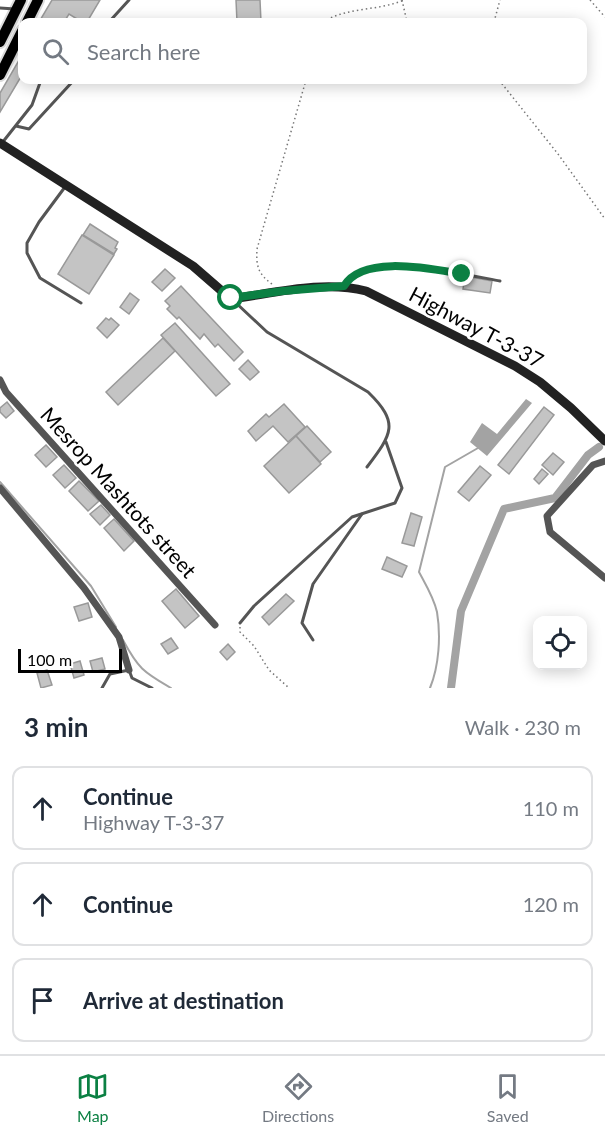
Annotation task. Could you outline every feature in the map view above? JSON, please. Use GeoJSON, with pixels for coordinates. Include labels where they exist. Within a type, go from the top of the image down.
{"type":"FeatureCollection","features":[{"type":"Feature","properties":{"kind":"highway"},"geometry":{"type":"LineString","coordinates":[[29,18],[38,0]]}},
{"type":"Feature","properties":{"kind":"highway"},"geometry":{"type":"LineString","coordinates":[[0,42],[19,4]]}},
{"type":"Feature","properties":{"kind":"highway"},"geometry":{"type":"LineString","coordinates":[[0,75],[18,39]]}},
{"type":"Feature","properties":{"kind":"main road"},"geometry":{"type":"LineString","coordinates":[[0,144],[193,266],[231,298]]}},
{"type":"Feature","properties":{"kind":"main road","name":"Highway T-3-37"},"geometry":{"type":"LineString","coordinates":[[231,298],[344,286],[366,291],[515,366],[540,382],[605,441]]}},
{"type":"Feature","properties":{"kind":"street","name":"Mesrop Mashtots street"},"geometry":{"type":"LineString","coordinates":[[0,380],[6,392],[215,625]]}},
{"type":"Feature","properties":{"kind":"street"},"geometry":{"type":"LineString","coordinates":[[605,460],[592,465],[547,516],[550,532],[605,578]]}},
{"type":"Feature","properties":{"kind":"street"},"geometry":{"type":"LineString","coordinates":[[0,488],[84,588],[119,638],[129,670]]}},
{"type":"Feature","properties":{"kind":"lane"},"geometry":{"type":"LineString","coordinates":[[113,18],[129,0]]}},
{"type":"Feature","properties":{"kind":"lane"},"geometry":{"type":"LineString","coordinates":[[0,8],[19,4]]}},
{"type":"Feature","properties":{"kind":"lane"},"geometry":{"type":"LineString","coordinates":[[0,144],[32,105],[40,84]]}},
{"type":"Feature","properties":{"kind":"lane"},"geometry":{"type":"LineString","coordinates":[[16,126],[29,129],[70,84]]}},
{"type":"Feature","properties":{"kind":"lane"},"geometry":{"type":"LineString","coordinates":[[66,186],[39,222],[27,243],[27,253],[40,278],[81,303]]}},
{"type":"Feature","properties":{"kind":"lane"},"geometry":{"type":"LineString","coordinates":[[344,286],[349,277],[373,267],[423,268],[501,281]]}},
{"type":"Feature","properties":{"kind":"lane"},"geometry":{"type":"LineString","coordinates":[[231,298],[267,332],[368,392],[379,402],[389,420],[386,442],[402,488],[395,503],[352,517],[254,606],[240,623]]}},
{"type":"Feature","properties":{"kind":"lane"},"geometry":{"type":"LineString","coordinates":[[367,466],[386,442]]}},
{"type":"Feature","properties":{"kind":"lane"},"geometry":{"type":"LineString","coordinates":[[313,640],[302,623],[314,584],[362,514]]}},
{"type":"Feature","properties":{"kind":"lane"},"geometry":{"type":"LineString","coordinates":[[102,688],[110,674],[129,670],[132,678],[152,688]]}},
{"type":"Feature","properties":{"kind":"path"},"geometry":{"type":"LineString","coordinates":[[332,18],[387,7],[403,0],[406,18]]}},
{"type":"Feature","properties":{"kind":"path"},"geometry":{"type":"LineString","coordinates":[[495,18],[500,0]]}},
{"type":"Feature","properties":{"kind":"path"},"geometry":{"type":"LineString","coordinates":[[590,0],[605,17]]}},
{"type":"Feature","properties":{"kind":"path"},"geometry":{"type":"LineString","coordinates":[[283,291],[261,276],[256,266],[257,249],[305,84]]}},
{"type":"Feature","properties":{"kind":"path"},"geometry":{"type":"LineString","coordinates":[[502,84],[558,154],[605,219]]}},
{"type":"Feature","properties":{"kind":"path"},"geometry":{"type":"LineString","coordinates":[[240,623],[240,632],[255,646],[269,670],[289,688]]}},
{"type":"Feature","properties":{"kind":"shaded area"},"geometry":{"type":"Polygon","coordinates":[[[526,399],[532,403],[487,456],[470,442],[482,423],[497,434],[526,399]]]}},
{"type":"Feature","properties":{"kind":"building"},"geometry":{"type":"Polygon","coordinates":[[[52,0],[100,0],[89,18],[76,18],[69,14],[66,18],[41,18],[52,0]]]}},
{"type":"Feature","properties":{"kind":"building"},"geometry":{"type":"Polygon","coordinates":[[[236,0],[260,0],[261,18],[237,18],[236,0]]]}},
{"type":"Feature","properties":{"kind":"building"},"geometry":{"type":"Polygon","coordinates":[[[18,62],[18,82],[0,112],[0,93],[18,62]]]}},
{"type":"Feature","properties":{"kind":"building"},"geometry":{"type":"Polygon","coordinates":[[[90,224],[118,242],[114,254],[83,235],[90,224]]]}},
{"type":"Feature","properties":{"kind":"building"},"geometry":{"type":"Polygon","coordinates":[[[82,235],[114,255],[89,294],[58,274],[82,235]]]}},
{"type":"Feature","properties":{"kind":"building"},"geometry":{"type":"Polygon","coordinates":[[[165,269],[175,278],[162,291],[152,282],[165,269]]]}},
{"type":"Feature","properties":{"kind":"building"},"geometry":{"type":"Polygon","coordinates":[[[465,276],[492,281],[490,293],[463,289],[465,276]]]}},
{"type":"Feature","properties":{"kind":"building"},"geometry":{"type":"Polygon","coordinates":[[[181,286],[243,352],[234,361],[218,344],[215,347],[204,334],[200,339],[179,317],[177,319],[167,309],[170,306],[165,301],[181,286]]]}},
{"type":"Feature","properties":{"kind":"building"},"geometry":{"type":"Polygon","coordinates":[[[130,293],[139,300],[129,314],[120,307],[130,293]]]}},
{"type":"Feature","properties":{"kind":"building"},"geometry":{"type":"Polygon","coordinates":[[[106,318],[109,320],[111,318],[119,325],[107,338],[97,328],[106,318]]]}},
{"type":"Feature","properties":{"kind":"building"},"geometry":{"type":"Polygon","coordinates":[[[175,323],[230,384],[216,396],[161,335],[175,323]]]}},
{"type":"Feature","properties":{"kind":"building"},"geometry":{"type":"Polygon","coordinates":[[[163,338],[175,351],[118,405],[106,392],[163,338]]]}},
{"type":"Feature","properties":{"kind":"building"},"geometry":{"type":"Polygon","coordinates":[[[248,360],[259,372],[250,380],[239,369],[248,360]]]}},
{"type":"Feature","properties":{"kind":"building"},"geometry":{"type":"Polygon","coordinates":[[[7,402],[14,411],[6,418],[0,412],[0,408],[7,402]]]}},
{"type":"Feature","properties":{"kind":"building"},"geometry":{"type":"Polygon","coordinates":[[[284,404],[305,427],[288,442],[273,426],[256,441],[248,431],[266,414],[269,417],[284,404]]]}},
{"type":"Feature","properties":{"kind":"building"},"geometry":{"type":"Polygon","coordinates":[[[544,407],[554,415],[509,474],[498,465],[544,407]]]}},
{"type":"Feature","properties":{"kind":"building"},"geometry":{"type":"Polygon","coordinates":[[[307,426],[331,452],[320,462],[296,436],[307,426]]]}},
{"type":"Feature","properties":{"kind":"building"},"geometry":{"type":"Polygon","coordinates":[[[296,436],[321,464],[289,493],[264,466],[296,436]]]}},
{"type":"Feature","properties":{"kind":"building"},"geometry":{"type":"Polygon","coordinates":[[[46,445],[57,457],[46,467],[35,455],[46,445]]]}},
{"type":"Feature","properties":{"kind":"building"},"geometry":{"type":"Polygon","coordinates":[[[553,453],[564,462],[553,475],[542,465],[553,453]]]}},
{"type":"Feature","properties":{"kind":"building"},"geometry":{"type":"Polygon","coordinates":[[[64,465],[76,478],[65,488],[53,475],[64,465]]]}},
{"type":"Feature","properties":{"kind":"building"},"geometry":{"type":"Polygon","coordinates":[[[480,466],[491,475],[469,501],[458,492],[480,466]]]}},
{"type":"Feature","properties":{"kind":"building"},"geometry":{"type":"Polygon","coordinates":[[[542,469],[548,474],[539,484],[534,479],[542,469]]]}},
{"type":"Feature","properties":{"kind":"building"},"geometry":{"type":"Polygon","coordinates":[[[79,481],[99,501],[88,511],[69,491],[79,481]]]}},
{"type":"Feature","properties":{"kind":"building"},"geometry":{"type":"Polygon","coordinates":[[[101,505],[110,515],[100,525],[90,514],[101,505]]]}},
{"type":"Feature","properties":{"kind":"building"},"geometry":{"type":"Polygon","coordinates":[[[411,513],[422,517],[414,546],[402,543],[411,513]]]}},
{"type":"Feature","properties":{"kind":"building"},"geometry":{"type":"Polygon","coordinates":[[[114,519],[134,541],[124,551],[104,528],[114,519]]]}},
{"type":"Feature","properties":{"kind":"building"},"geometry":{"type":"Polygon","coordinates":[[[387,557],[407,566],[402,577],[382,569],[387,557]]]}},
{"type":"Feature","properties":{"kind":"building"},"geometry":{"type":"Polygon","coordinates":[[[176,589],[199,616],[185,628],[162,601],[176,589]]]}},
{"type":"Feature","properties":{"kind":"building"},"geometry":{"type":"Polygon","coordinates":[[[286,594],[294,601],[269,625],[262,617],[286,594]]]}},
{"type":"Feature","properties":{"kind":"building"},"geometry":{"type":"Polygon","coordinates":[[[88,603],[92,617],[79,621],[74,607],[88,603]]]}},
{"type":"Feature","properties":{"kind":"building"},"geometry":{"type":"Polygon","coordinates":[[[171,638],[178,648],[168,654],[161,644],[171,638]]]}},
{"type":"Feature","properties":{"kind":"building"},"geometry":{"type":"Polygon","coordinates":[[[228,644],[235,652],[227,660],[220,652],[228,644]]]}},
{"type":"Feature","properties":{"kind":"building"},"geometry":{"type":"Polygon","coordinates":[[[102,658],[105,669],[93,672],[90,661],[102,658]]]}},
{"type":"Feature","properties":{"kind":"building"},"geometry":{"type":"Polygon","coordinates":[[[80,661],[84,675],[74,678],[70,664],[80,661]]]}},
{"type":"Feature","properties":{"kind":"building"},"geometry":{"type":"Polygon","coordinates":[[[47,670],[52,685],[41,688],[37,673],[47,670]]]}},
{"type":"Feature","properties":{"kind":"waterway"},"geometry":{"type":"LineString","coordinates":[[451,688],[461,611],[504,509],[555,498],[588,455],[599,447]]}},
{"type":"Feature","properties":{"kind":"waterway"},"geometry":{"type":"LineString","coordinates":[[430,688],[437,661],[438,621],[434,602],[419,572],[445,467],[478,448]]}},
{"type":"Feature","properties":{"kind":"waterway"},"geometry":{"type":"LineString","coordinates":[[0,482],[91,586],[116,627]]}},
{"type":"Feature","properties":{"kind":"waterway"},"geometry":{"type":"LineString","coordinates":[[123,640],[142,668],[171,688]]}},
{"type":"Feature","properties":{"kind":"route"},"geometry":{"type":"LineString","coordinates":[[231,298],[344,286],[349,277],[373,267],[423,268],[462,274]]}}]}
